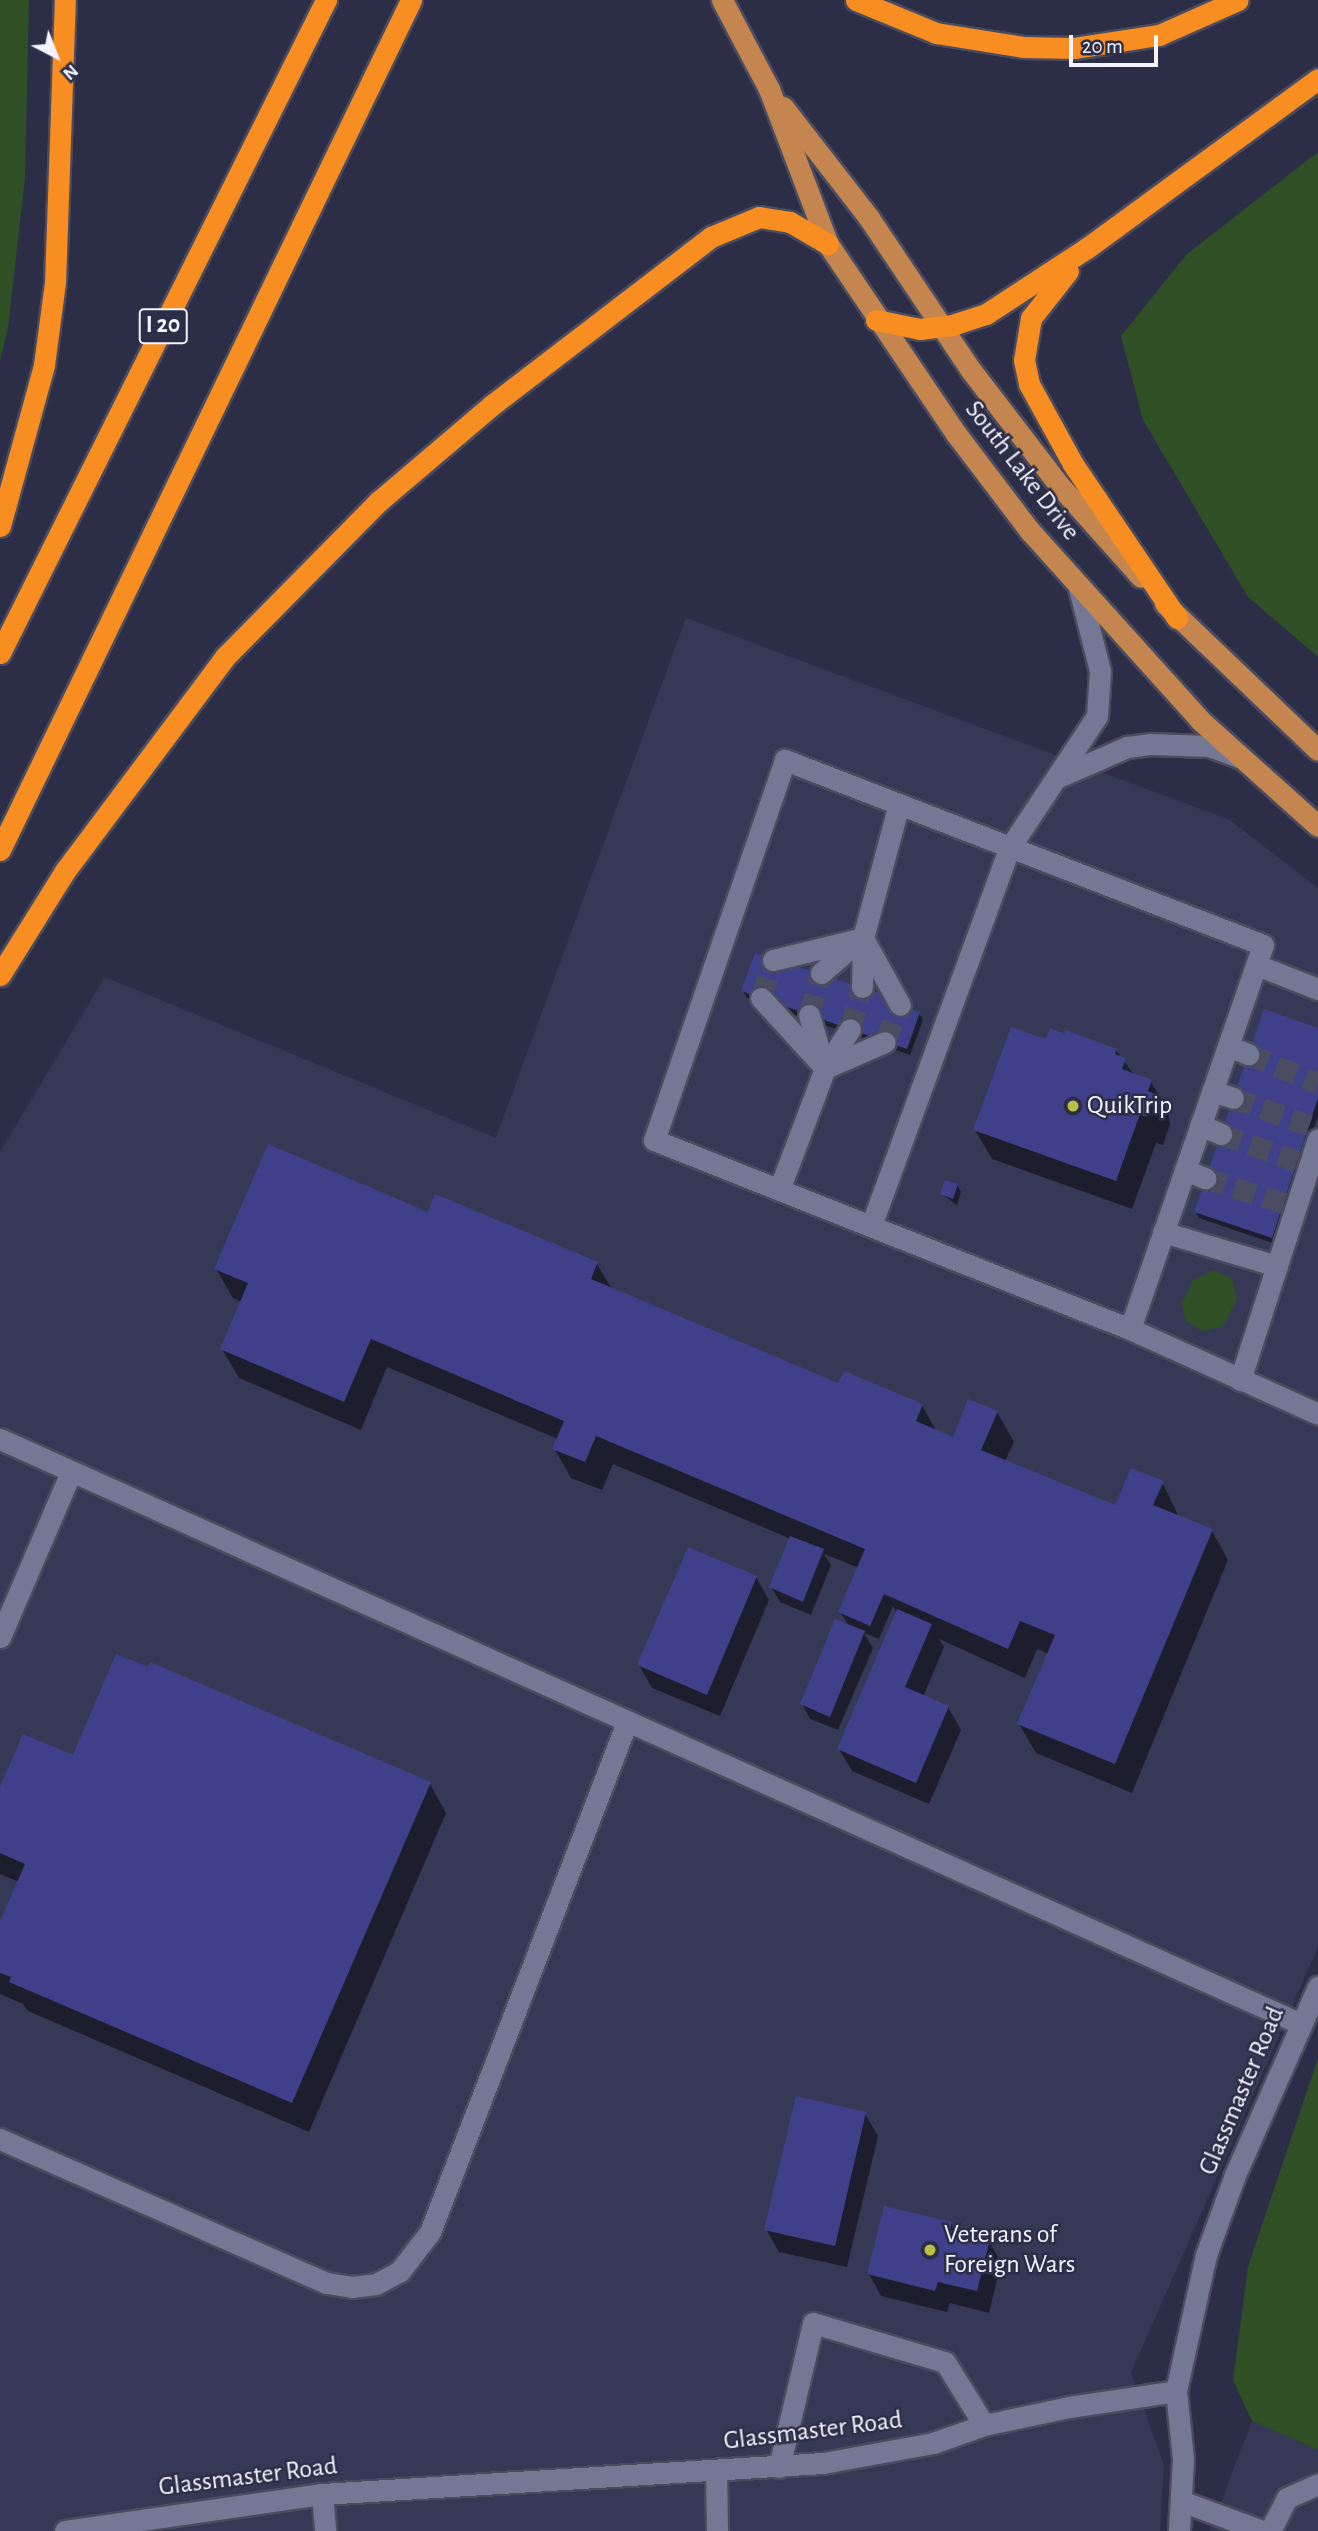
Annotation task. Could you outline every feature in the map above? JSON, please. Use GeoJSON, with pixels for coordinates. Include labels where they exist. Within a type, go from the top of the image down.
{"type":"FeatureCollection","features":[{"type":"Feature","properties":{"kind":"highway"},"geometry":{"type":"LineString","coordinates":[[0,526],[44,365],[55,283],[65,0]]}},
{"type":"Feature","properties":{"kind":"highway","name":"I 20"},"geometry":{"type":"LineString","coordinates":[[0,653],[326,0]]}},
{"type":"Feature","properties":{"kind":"highway"},"geometry":{"type":"LineString","coordinates":[[0,850],[411,0]]}},
{"type":"Feature","properties":{"kind":"highway"},"geometry":{"type":"LineString","coordinates":[[856,0],[936,33],[1023,47],[1074,48],[1158,34],[1212,15],[1238,0]]}},
{"type":"Feature","properties":{"kind":"highway"},"geometry":{"type":"LineString","coordinates":[[876,320],[920,329],[940,327],[986,314],[1087,248],[1318,79]]}},
{"type":"Feature","properties":{"kind":"highway"},"geometry":{"type":"LineString","coordinates":[[0,975],[65,871],[225,657],[378,502],[492,405],[711,237],[758,217],[790,222],[828,244]]}},
{"type":"Feature","properties":{"kind":"highway"},"geometry":{"type":"LineString","coordinates":[[1087,248],[1031,318],[1024,360],[1029,384],[1073,464],[1177,618]]}},
{"type":"Feature","properties":{"kind":"main road","name":"South Lake Drive"},"geometry":{"type":"LineString","coordinates":[[723,0],[769,89],[828,244],[876,320],[1030,531],[1079,588],[1201,722],[1318,826]]}},
{"type":"Feature","properties":{"kind":"main road","name":"South Lake Drive"},"geometry":{"type":"LineString","coordinates":[[769,89],[869,218],[940,327],[1059,485],[1177,618],[1318,750]]}},
{"type":"Feature","properties":{"kind":"street"},"geometry":{"type":"LineString","coordinates":[[871,1226],[1010,847],[1090,730],[1102,696],[1097,653],[1079,588]]}},
{"type":"Feature","properties":{"kind":"street"},"geometry":{"type":"LineString","coordinates":[[1056,778],[1127,747],[1150,744],[1209,746],[1240,757]]}},
{"type":"Feature","properties":{"kind":"street"},"geometry":{"type":"LineString","coordinates":[[1130,1329],[1264,945],[785,760],[654,1140],[1130,1329],[1318,1415]]}},
{"type":"Feature","properties":{"kind":"street"},"geometry":{"type":"LineString","coordinates":[[862,987],[863,938],[899,804]]}},
{"type":"Feature","properties":{"kind":"street"},"geometry":{"type":"LineString","coordinates":[[773,960],[863,938]]}},
{"type":"Feature","properties":{"kind":"street"},"geometry":{"type":"LineString","coordinates":[[821,973],[863,938]]}},
{"type":"Feature","properties":{"kind":"street"},"geometry":{"type":"LineString","coordinates":[[863,938],[900,1005]]}},
{"type":"Feature","properties":{"kind":"street"},"geometry":{"type":"LineString","coordinates":[[1257,965],[1318,989]]}},
{"type":"Feature","properties":{"kind":"street"},"geometry":{"type":"LineString","coordinates":[[761,998],[825,1068]]}},
{"type":"Feature","properties":{"kind":"street"},"geometry":{"type":"LineString","coordinates":[[809,1015],[825,1068]]}},
{"type":"Feature","properties":{"kind":"street"},"geometry":{"type":"LineString","coordinates":[[779,1190],[825,1068],[850,1029]]}},
{"type":"Feature","properties":{"kind":"street"},"geometry":{"type":"LineString","coordinates":[[825,1068],[885,1042]]}},
{"type":"Feature","properties":{"kind":"street"},"geometry":{"type":"LineString","coordinates":[[1228,1046],[1248,1054]]}},
{"type":"Feature","properties":{"kind":"street"},"geometry":{"type":"LineString","coordinates":[[1212,1091],[1233,1098]]}},
{"type":"Feature","properties":{"kind":"street"},"geometry":{"type":"LineString","coordinates":[[1200,1125],[1221,1134]]}},
{"type":"Feature","properties":{"kind":"street"},"geometry":{"type":"LineString","coordinates":[[1240,1380],[1277,1266],[1290,1206],[1315,1131]]}},
{"type":"Feature","properties":{"kind":"street"},"geometry":{"type":"LineString","coordinates":[[1185,1170],[1205,1178]]}},
{"type":"Feature","properties":{"kind":"street"},"geometry":{"type":"LineString","coordinates":[[1163,1232],[1277,1266]]}},
{"type":"Feature","properties":{"kind":"street"},"geometry":{"type":"LineString","coordinates":[[0,1439],[1301,2024]]}},
{"type":"Feature","properties":{"kind":"street"},"geometry":{"type":"LineString","coordinates":[[0,1637],[71,1472]]}},
{"type":"Feature","properties":{"kind":"street"},"geometry":{"type":"LineString","coordinates":[[0,2139],[327,2283],[352,2287],[376,2284],[400,2271],[430,2232],[627,1722]]}},
{"type":"Feature","properties":{"kind":"street","name":"Glassmaster Road"},"geometry":{"type":"LineString","coordinates":[[65,2531],[322,2494],[779,2467],[860,2459],[933,2443],[984,2425],[1110,2398],[1176,2391],[1206,2255],[1235,2175],[1318,1987]]}},
{"type":"Feature","properties":{"kind":"street"},"geometry":{"type":"LineString","coordinates":[[779,2467],[813,2323],[945,2362],[984,2425]]}},
{"type":"Feature","properties":{"kind":"street"},"geometry":{"type":"LineString","coordinates":[[1176,2391],[1184,2502],[1179,2531]]}},
{"type":"Feature","properties":{"kind":"street"},"geometry":{"type":"LineString","coordinates":[[716,2471],[717,2531]]}},
{"type":"Feature","properties":{"kind":"street"},"geometry":{"type":"LineString","coordinates":[[1270,2531],[1287,2498],[1318,2484]]}},
{"type":"Feature","properties":{"kind":"street"},"geometry":{"type":"LineString","coordinates":[[322,2494],[325,2531]]}},
{"type":"Feature","properties":{"kind":"street"},"geometry":{"type":"LineString","coordinates":[[1184,2502],[1262,2531]]}},
{"type":"Feature","properties":{"kind":"shaded area"},"geometry":{"type":"Polygon","coordinates":[[[686,618],[1230,820],[1318,888],[1318,1947],[1131,2373],[1164,2465],[1160,2531],[0,2531],[0,1152],[105,977],[496,1138],[686,618]]]}},
{"type":"Feature","properties":{"kind":"shaded area"},"geometry":{"type":"Polygon","coordinates":[[[1252,2421],[1318,2450],[1318,2531],[1210,2531],[1252,2421]]]}},
{"type":"Feature","properties":{"kind":"green space"},"geometry":{"type":"Polygon","coordinates":[[[0,0],[29,0],[25,178],[8,328],[0,361],[0,0]]]}},
{"type":"Feature","properties":{"kind":"green space"},"geometry":{"type":"Polygon","coordinates":[[[1318,152],[1318,657],[1248,597],[1143,420],[1121,336],[1187,254],[1318,152]]]}},
{"type":"Feature","properties":{"kind":"green space"},"geometry":{"type":"Polygon","coordinates":[[[1214,1270],[1232,1279],[1237,1299],[1223,1326],[1202,1331],[1185,1320],[1182,1303],[1193,1280],[1214,1270]]]}},
{"type":"Feature","properties":{"kind":"green space"},"geometry":{"type":"Polygon","coordinates":[[[1318,2058],[1318,2450],[1252,2421],[1233,2380],[1248,2267],[1318,2058]]]}},
{"type":"Feature","properties":{"kind":"building"},"geometry":{"type":"Polygon","coordinates":[[[755,953],[882,994],[881,998],[920,1012],[907,1049],[741,991],[755,953]]]}},
{"type":"Feature","properties":{"kind":"building"},"geometry":{"type":"Polygon","coordinates":[[[1264,1009],[1318,1028],[1318,1098],[1272,1238],[1194,1212],[1264,1009]]]}},
{"type":"Feature","properties":{"kind":"building"},"geometry":{"type":"Polygon","coordinates":[[[1011,1027],[1046,1039],[1050,1028],[1064,1034],[1066,1030],[1117,1049],[1115,1054],[1126,1058],[1122,1069],[1152,1080],[1148,1091],[1155,1094],[1146,1117],[1140,1114],[1116,1181],[973,1130],[1011,1027]]]}},
{"type":"Feature","properties":{"kind":"building"},"geometry":{"type":"Polygon","coordinates":[[[268,1144],[428,1212],[435,1194],[598,1262],[591,1279],[838,1383],[844,1371],[923,1404],[916,1421],[953,1437],[968,1399],[998,1411],[981,1450],[1115,1505],[1131,1468],[1164,1481],[1153,1505],[1213,1529],[1115,1764],[1017,1724],[1055,1635],[1020,1621],[1008,1649],[884,1594],[870,1626],[838,1612],[865,1549],[596,1436],[585,1462],[552,1449],[564,1421],[371,1339],[344,1402],[220,1349],[248,1283],[214,1269],[268,1144]]]}},
{"type":"Feature","properties":{"kind":"building"},"geometry":{"type":"Polygon","coordinates":[[[945,1180],[958,1184],[953,1199],[940,1194],[945,1180]]]}},
{"type":"Feature","properties":{"kind":"building"},"geometry":{"type":"Polygon","coordinates":[[[790,1536],[824,1549],[803,1602],[769,1587],[790,1536]]]}},
{"type":"Feature","properties":{"kind":"building"},"geometry":{"type":"Polygon","coordinates":[[[688,1547],[757,1576],[707,1695],[637,1665],[688,1547]]]}},
{"type":"Feature","properties":{"kind":"building"},"geometry":{"type":"Polygon","coordinates":[[[897,1609],[932,1624],[905,1687],[949,1706],[916,1783],[837,1749],[897,1609]]]}},
{"type":"Feature","properties":{"kind":"building"},"geometry":{"type":"Polygon","coordinates":[[[835,1619],[865,1631],[830,1717],[800,1704],[835,1619]]]}},
{"type":"Feature","properties":{"kind":"building"},"geometry":{"type":"Polygon","coordinates":[[[116,1654],[148,1667],[150,1662],[431,1782],[292,2103],[9,1982],[11,1977],[0,1973],[0,1921],[25,1864],[0,1853],[0,1787],[23,1734],[73,1755],[116,1654]]]}},
{"type":"Feature","properties":{"kind":"building"},"geometry":{"type":"Polygon","coordinates":[[[796,2096],[866,2112],[835,2246],[764,2230],[796,2096]]]}},
{"type":"Feature","properties":{"kind":"building","name":"Veterans of Foreign Wars"},"geometry":{"type":"Polygon","coordinates":[[[884,2206],[952,2222],[950,2230],[990,2239],[977,2291],[938,2282],[935,2291],[867,2274],[884,2206]]]}},
{"type":"Feature","properties":{"kind":"tunnel"},"geometry":{"type":"LineString","coordinates":[[761,998],[773,960]]}},
{"type":"Feature","properties":{"kind":"tunnel"},"geometry":{"type":"LineString","coordinates":[[809,1015],[821,973]]}},
{"type":"Feature","properties":{"kind":"tunnel"},"geometry":{"type":"LineString","coordinates":[[850,1029],[862,987]]}},
{"type":"Feature","properties":{"kind":"tunnel"},"geometry":{"type":"LineString","coordinates":[[885,1042],[900,1005]]}},
{"type":"Feature","properties":{"kind":"tunnel"},"geometry":{"type":"LineString","coordinates":[[1248,1054],[1318,1083]]}},
{"type":"Feature","properties":{"kind":"tunnel"},"geometry":{"type":"LineString","coordinates":[[1233,1098],[1309,1125]]}},
{"type":"Feature","properties":{"kind":"tunnel"},"geometry":{"type":"LineString","coordinates":[[1221,1134],[1297,1161]]}},
{"type":"Feature","properties":{"kind":"tunnel"},"geometry":{"type":"LineString","coordinates":[[1205,1178],[1284,1203]]}},
{"type":"Feature","properties":{"kind":"place","name":"QuikTrip"},"geometry":{"type":"Point","coordinates":[1073,1106]}},
{"type":"Feature","properties":{"kind":"place","name":"Veterans of Foreign Wars"},"geometry":{"type":"Point","coordinates":[930,2250]}}]}
